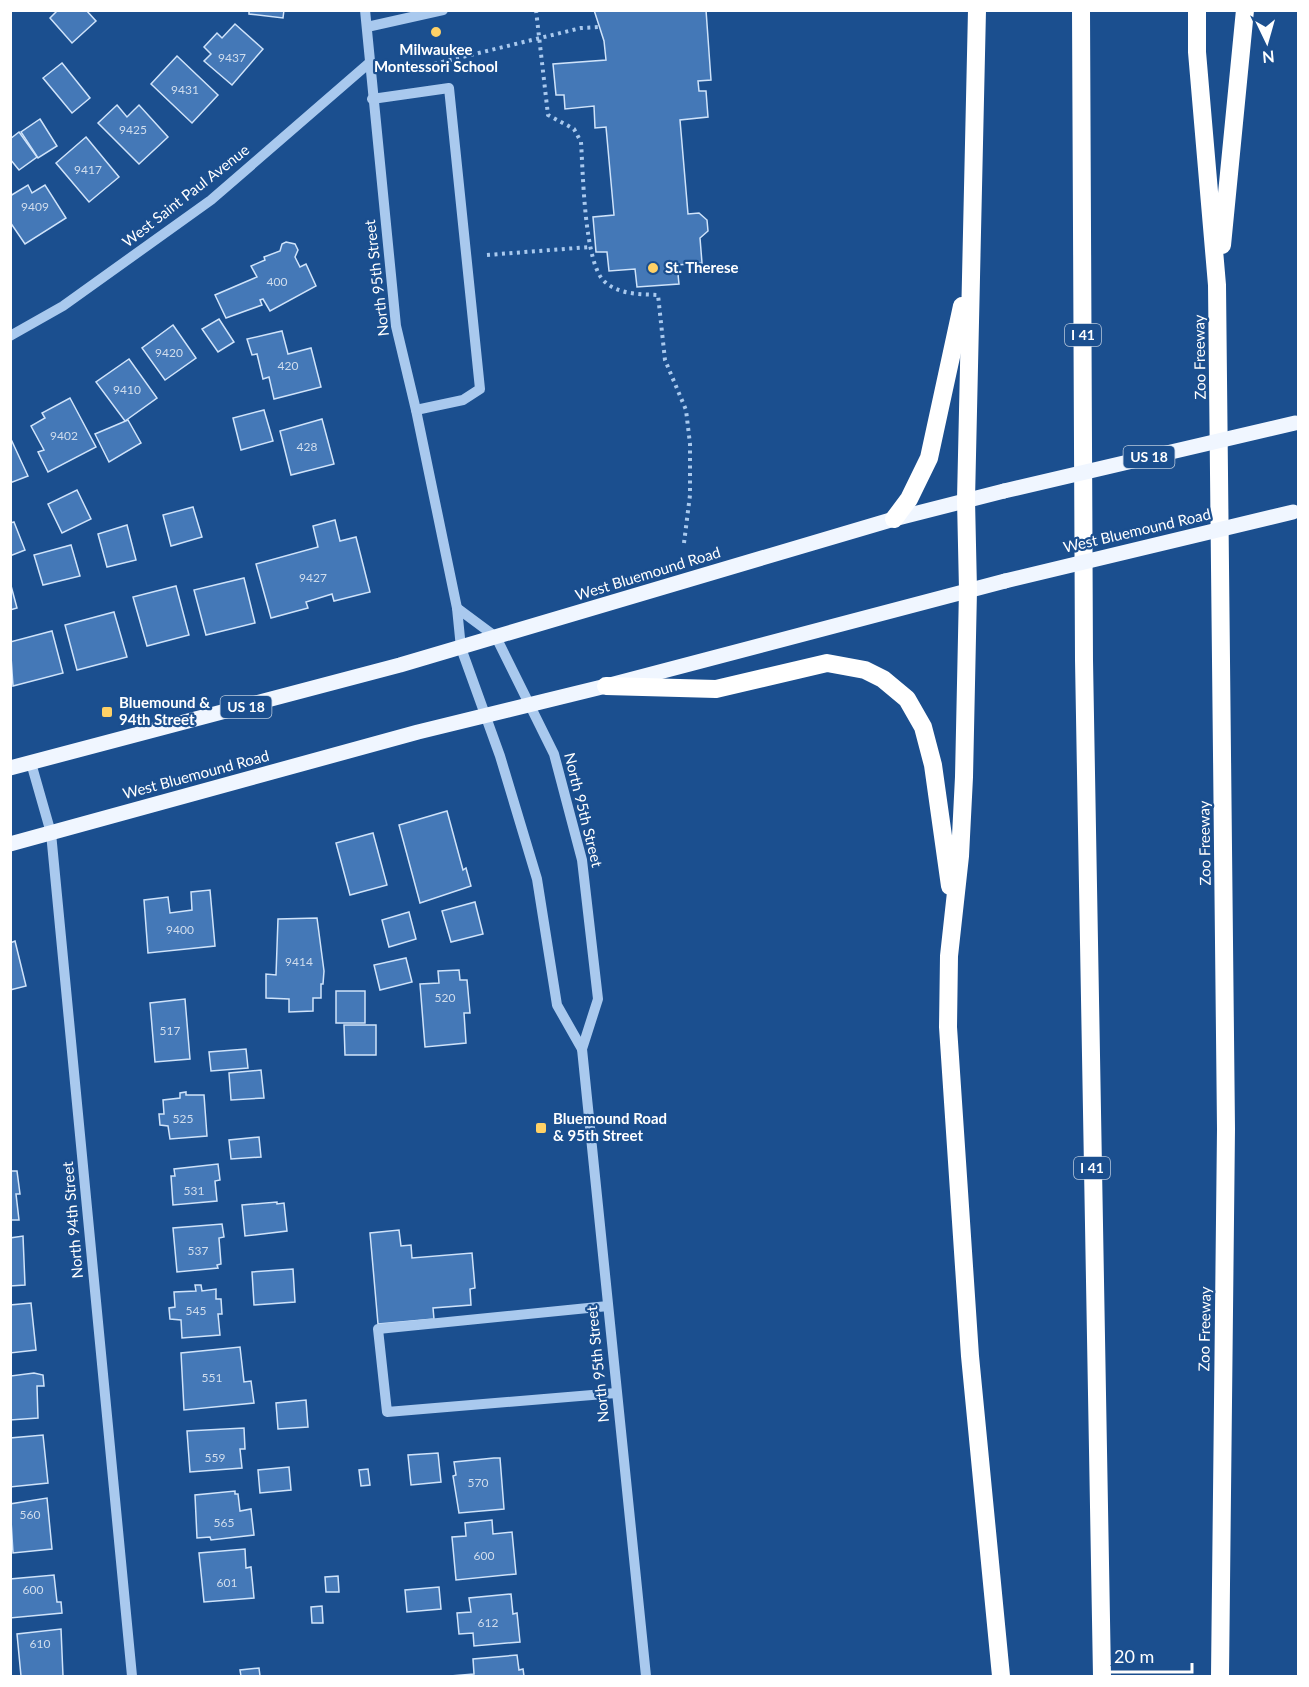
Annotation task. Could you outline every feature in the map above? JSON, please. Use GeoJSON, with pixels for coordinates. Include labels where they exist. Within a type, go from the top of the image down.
{"type":"FeatureCollection","features":[{"type":"Feature","properties":{"kind":"highway"},"geometry":{"type":"LineString","coordinates":[[976,10],[966,500],[968,590],[962,834],[953,904],[948,993],[950,1077],[970,1356],[1001,1677]]}},
{"type":"Feature","properties":{"kind":"highway","name":"I 41"},"geometry":{"type":"LineString","coordinates":[[1081,10],[1085,684],[1102,1677]]}},
{"type":"Feature","properties":{"kind":"highway","name":"Zoo Freeway"},"geometry":{"type":"LineString","coordinates":[[1197,10],[1197,52],[1217,285],[1226,1117],[1220,1677]]}},
{"type":"Feature","properties":{"kind":"highway"},"geometry":{"type":"LineString","coordinates":[[1217,285],[1245,10]]}},
{"type":"Feature","properties":{"kind":"highway"},"geometry":{"type":"LineString","coordinates":[[894,519],[909,499],[929,458],[971,263]]}},
{"type":"Feature","properties":{"kind":"highway"},"geometry":{"type":"LineString","coordinates":[[606,686],[716,689],[827,663],[865,670],[883,679],[907,699],[923,727],[933,765],[953,904]]}},
{"type":"Feature","properties":{"kind":"main road","name":"West Bluemound Road"},"geometry":{"type":"LineString","coordinates":[[10,768],[461,648],[894,519],[1297,423]]}},
{"type":"Feature","properties":{"kind":"main road","name":"West Bluemound Road"},"geometry":{"type":"LineString","coordinates":[[10,844],[485,715],[606,686],[968,590],[1296,512]]}},
{"type":"Feature","properties":{"kind":"street","name":"North 95th Street"},"geometry":{"type":"LineString","coordinates":[[365,10],[368,64],[396,326],[417,410],[457,608],[461,648],[485,715],[537,879],[557,1005],[582,1049]]}},
{"type":"Feature","properties":{"kind":"street"},"geometry":{"type":"LineString","coordinates":[[367,27],[441,11]]}},
{"type":"Feature","properties":{"kind":"street","name":"West Saint Paul Avenue"},"geometry":{"type":"LineString","coordinates":[[10,336],[63,306],[211,200],[368,64]]}},
{"type":"Feature","properties":{"kind":"street"},"geometry":{"type":"LineString","coordinates":[[372,99],[449,88],[480,388],[464,400],[417,410]]}},
{"type":"Feature","properties":{"kind":"street","name":"North 95th Street"},"geometry":{"type":"LineString","coordinates":[[457,608],[496,637],[530,704],[554,754],[582,860],[598,999],[582,1049],[615,1393],[646,1677]]}},
{"type":"Feature","properties":{"kind":"street","name":"North 94th Street"},"geometry":{"type":"LineString","coordinates":[[31,763],[51,833],[132,1677]]}},
{"type":"Feature","properties":{"kind":"street"},"geometry":{"type":"LineString","coordinates":[[608,1306],[378,1329],[387,1412],[615,1393]]}},
{"type":"Feature","properties":{"kind":"path"},"geometry":{"type":"LineString","coordinates":[[537,10],[542,38],[548,115],[574,129],[581,142],[591,247],[603,281],[616,290],[631,294],[658,295],[664,360],[686,410],[690,444],[690,495],[684,543]]}},
{"type":"Feature","properties":{"kind":"path"},"geometry":{"type":"LineString","coordinates":[[405,71],[581,28],[599,27]]}},
{"type":"Feature","properties":{"kind":"path"},"geometry":{"type":"LineString","coordinates":[[466,256],[591,247]]}},
{"type":"Feature","properties":{"kind":"building"},"geometry":{"type":"Polygon","coordinates":[[[58,10],[86,10],[96,21],[72,43],[50,18],[58,10]]]}},
{"type":"Feature","properties":{"kind":"building"},"geometry":{"type":"Polygon","coordinates":[[[249,10],[284,10],[283,18],[249,14],[249,10]]]}},
{"type":"Feature","properties":{"kind":"building"},"geometry":{"type":"Polygon","coordinates":[[[594,10],[706,10],[711,80],[698,81],[699,91],[706,91],[708,117],[680,120],[688,214],[699,213],[707,220],[708,231],[700,238],[702,263],[677,265],[679,284],[637,287],[635,269],[609,271],[607,252],[596,252],[593,217],[614,215],[606,127],[595,128],[594,106],[565,109],[564,95],[556,95],[553,64],[606,60],[604,41],[594,10]]]}},
{"type":"Feature","properties":{"kind":"building"},"geometry":{"type":"Polygon","coordinates":[[[235,24],[263,49],[232,85],[204,61],[211,54],[204,47],[217,33],[222,38],[235,24]]]}},
{"type":"Feature","properties":{"kind":"building"},"geometry":{"type":"Polygon","coordinates":[[[177,56],[218,95],[192,123],[151,84],[177,56]]]}},
{"type":"Feature","properties":{"kind":"building"},"geometry":{"type":"Polygon","coordinates":[[[62,63],[90,98],[72,113],[43,78],[62,63]]]}},
{"type":"Feature","properties":{"kind":"building"},"geometry":{"type":"Polygon","coordinates":[[[117,105],[127,117],[139,105],[168,137],[139,164],[98,123],[117,105]]]}},
{"type":"Feature","properties":{"kind":"building"},"geometry":{"type":"Polygon","coordinates":[[[40,119],[57,146],[38,158],[21,132],[40,119]]]}},
{"type":"Feature","properties":{"kind":"building"},"geometry":{"type":"Polygon","coordinates":[[[19,132],[37,157],[19,170],[10,159],[10,139],[19,132]]]}},
{"type":"Feature","properties":{"kind":"building"},"geometry":{"type":"Polygon","coordinates":[[[86,137],[119,177],[89,202],[56,163],[86,137]]]}},
{"type":"Feature","properties":{"kind":"building"},"geometry":{"type":"Polygon","coordinates":[[[28,185],[32,193],[45,185],[66,218],[25,244],[10,222],[10,196],[28,185]]]}},
{"type":"Feature","properties":{"kind":"building"},"geometry":{"type":"Polygon","coordinates":[[[286,242],[295,244],[298,250],[295,257],[300,267],[306,264],[316,286],[270,311],[263,299],[260,300],[262,305],[226,318],[215,295],[257,277],[251,266],[265,260],[264,257],[280,251],[282,244],[286,242]]]}},
{"type":"Feature","properties":{"kind":"building"},"geometry":{"type":"Polygon","coordinates":[[[219,319],[234,342],[218,352],[202,329],[219,319]]]}},
{"type":"Feature","properties":{"kind":"building"},"geometry":{"type":"Polygon","coordinates":[[[173,325],[196,358],[165,380],[142,348],[173,325]]]}},
{"type":"Feature","properties":{"kind":"building"},"geometry":{"type":"Polygon","coordinates":[[[282,331],[288,354],[311,348],[321,387],[274,399],[269,377],[263,379],[257,354],[252,355],[247,339],[282,331]]]}},
{"type":"Feature","properties":{"kind":"building"},"geometry":{"type":"Polygon","coordinates":[[[129,359],[157,398],[125,421],[96,382],[129,359]]]}},
{"type":"Feature","properties":{"kind":"building"},"geometry":{"type":"Polygon","coordinates":[[[70,398],[96,447],[48,472],[38,452],[44,450],[31,426],[45,418],[42,413],[70,398]]]}},
{"type":"Feature","properties":{"kind":"building"},"geometry":{"type":"Polygon","coordinates":[[[264,410],[273,441],[241,450],[233,418],[264,410]]]}},
{"type":"Feature","properties":{"kind":"building"},"geometry":{"type":"Polygon","coordinates":[[[322,419],[334,464],[291,475],[280,431],[322,419]]]}},
{"type":"Feature","properties":{"kind":"building"},"geometry":{"type":"Polygon","coordinates":[[[128,420],[141,443],[109,462],[95,434],[128,420]]]}},
{"type":"Feature","properties":{"kind":"building"},"geometry":{"type":"Polygon","coordinates":[[[10,437],[28,476],[10,483],[10,437]]]}},
{"type":"Feature","properties":{"kind":"building"},"geometry":{"type":"Polygon","coordinates":[[[77,490],[91,519],[62,533],[48,504],[77,490]]]}},
{"type":"Feature","properties":{"kind":"building"},"geometry":{"type":"Polygon","coordinates":[[[193,507],[202,537],[171,546],[163,515],[193,507]]]}},
{"type":"Feature","properties":{"kind":"building"},"geometry":{"type":"Polygon","coordinates":[[[335,520],[340,541],[356,537],[370,592],[334,601],[332,594],[306,602],[308,608],[271,618],[256,564],[318,547],[313,526],[335,520]]]}},
{"type":"Feature","properties":{"kind":"building"},"geometry":{"type":"Polygon","coordinates":[[[14,522],[25,550],[10,556],[10,523],[14,522]]]}},
{"type":"Feature","properties":{"kind":"building"},"geometry":{"type":"Polygon","coordinates":[[[127,525],[136,560],[107,567],[98,534],[127,525]]]}},
{"type":"Feature","properties":{"kind":"building"},"geometry":{"type":"Polygon","coordinates":[[[71,545],[80,576],[43,585],[34,555],[71,545]]]}},
{"type":"Feature","properties":{"kind":"building"},"geometry":{"type":"Polygon","coordinates":[[[244,578],[255,623],[206,635],[194,590],[244,578]]]}},
{"type":"Feature","properties":{"kind":"building"},"geometry":{"type":"Polygon","coordinates":[[[10,582],[17,608],[10,610],[10,582]]]}},
{"type":"Feature","properties":{"kind":"building"},"geometry":{"type":"Polygon","coordinates":[[[176,586],[189,635],[147,646],[133,597],[176,586]]]}},
{"type":"Feature","properties":{"kind":"building"},"geometry":{"type":"Polygon","coordinates":[[[114,612],[127,657],[77,670],[65,625],[114,612]]]}},
{"type":"Feature","properties":{"kind":"building"},"geometry":{"type":"Polygon","coordinates":[[[52,631],[63,673],[13,686],[10,642],[52,631]]]}},
{"type":"Feature","properties":{"kind":"building"},"geometry":{"type":"Polygon","coordinates":[[[447,811],[463,870],[466,868],[471,886],[420,903],[399,825],[447,811]]]}},
{"type":"Feature","properties":{"kind":"building"},"geometry":{"type":"Polygon","coordinates":[[[373,833],[387,885],[350,895],[336,843],[373,833]]]}},
{"type":"Feature","properties":{"kind":"building"},"geometry":{"type":"Polygon","coordinates":[[[210,890],[215,946],[148,953],[144,900],[168,897],[170,913],[192,910],[191,892],[210,890]]]}},
{"type":"Feature","properties":{"kind":"building"},"geometry":{"type":"Polygon","coordinates":[[[475,902],[483,934],[451,942],[442,911],[475,902]]]}},
{"type":"Feature","properties":{"kind":"building"},"geometry":{"type":"Polygon","coordinates":[[[409,912],[416,939],[389,947],[382,920],[409,912]]]}},
{"type":"Feature","properties":{"kind":"building"},"geometry":{"type":"Polygon","coordinates":[[[317,918],[324,971],[321,998],[313,998],[313,1011],[289,1012],[289,999],[266,998],[266,974],[276,975],[278,919],[317,918]]]}},
{"type":"Feature","properties":{"kind":"building"},"geometry":{"type":"Polygon","coordinates":[[[15,941],[26,986],[10,990],[10,943],[15,941]]]}},
{"type":"Feature","properties":{"kind":"building"},"geometry":{"type":"Polygon","coordinates":[[[406,958],[412,982],[380,990],[374,965],[406,958]]]}},
{"type":"Feature","properties":{"kind":"building"},"geometry":{"type":"Polygon","coordinates":[[[459,970],[460,980],[467,980],[470,1013],[464,1013],[466,1043],[425,1047],[420,984],[439,983],[438,971],[459,970]]]}},
{"type":"Feature","properties":{"kind":"building"},"geometry":{"type":"Polygon","coordinates":[[[336,991],[365,991],[365,1023],[336,1023],[336,991]]]}},
{"type":"Feature","properties":{"kind":"building"},"geometry":{"type":"Polygon","coordinates":[[[185,999],[190,1059],[155,1062],[150,1003],[185,999]]]}},
{"type":"Feature","properties":{"kind":"building"},"geometry":{"type":"Polygon","coordinates":[[[344,1025],[376,1025],[376,1055],[345,1055],[344,1025]]]}},
{"type":"Feature","properties":{"kind":"building"},"geometry":{"type":"Polygon","coordinates":[[[246,1049],[248,1068],[211,1071],[209,1052],[246,1049]]]}},
{"type":"Feature","properties":{"kind":"building"},"geometry":{"type":"Polygon","coordinates":[[[261,1070],[264,1098],[231,1100],[229,1073],[261,1070]]]}},
{"type":"Feature","properties":{"kind":"building"},"geometry":{"type":"Polygon","coordinates":[[[186,1092],[186,1095],[204,1095],[207,1136],[170,1139],[168,1126],[160,1125],[159,1114],[164,1114],[163,1100],[180,1098],[180,1093],[186,1092]]]}},
{"type":"Feature","properties":{"kind":"building"},"geometry":{"type":"Polygon","coordinates":[[[259,1137],[261,1157],[231,1159],[229,1140],[259,1137]]]}},
{"type":"Feature","properties":{"kind":"building"},"geometry":{"type":"Polygon","coordinates":[[[218,1164],[220,1180],[215,1181],[217,1201],[173,1205],[171,1176],[175,1176],[174,1169],[218,1164]]]}},
{"type":"Feature","properties":{"kind":"building"},"geometry":{"type":"Polygon","coordinates":[[[10,1171],[17,1171],[20,1194],[16,1194],[19,1220],[10,1220],[10,1171]]]}},
{"type":"Feature","properties":{"kind":"building"},"geometry":{"type":"Polygon","coordinates":[[[277,1202],[277,1204],[284,1203],[287,1231],[245,1236],[242,1205],[277,1202]]]}},
{"type":"Feature","properties":{"kind":"building"},"geometry":{"type":"Polygon","coordinates":[[[222,1224],[224,1237],[219,1238],[221,1264],[217,1265],[218,1268],[177,1272],[173,1228],[222,1224]]]}},
{"type":"Feature","properties":{"kind":"building"},"geometry":{"type":"Polygon","coordinates":[[[399,1230],[401,1246],[411,1245],[412,1258],[472,1253],[475,1288],[470,1289],[471,1305],[433,1308],[434,1319],[378,1324],[370,1233],[399,1230]]]}},
{"type":"Feature","properties":{"kind":"building"},"geometry":{"type":"Polygon","coordinates":[[[23,1236],[25,1285],[10,1286],[10,1238],[23,1236]]]}},
{"type":"Feature","properties":{"kind":"building"},"geometry":{"type":"Polygon","coordinates":[[[293,1269],[295,1302],[254,1305],[252,1272],[293,1269]]]}},
{"type":"Feature","properties":{"kind":"building"},"geometry":{"type":"Polygon","coordinates":[[[195,1285],[201,1285],[202,1291],[216,1289],[216,1299],[221,1299],[222,1314],[218,1314],[220,1335],[182,1338],[181,1320],[170,1319],[169,1308],[175,1307],[174,1292],[196,1291],[195,1285]]]}},
{"type":"Feature","properties":{"kind":"building"},"geometry":{"type":"Polygon","coordinates":[[[31,1303],[36,1350],[10,1353],[10,1305],[31,1303]]]}},
{"type":"Feature","properties":{"kind":"building"},"geometry":{"type":"Polygon","coordinates":[[[240,1347],[244,1382],[251,1381],[254,1403],[184,1410],[181,1353],[240,1347]]]}},
{"type":"Feature","properties":{"kind":"building"},"geometry":{"type":"Polygon","coordinates":[[[10,1370],[11,1376],[34,1373],[43,1375],[44,1386],[37,1386],[38,1418],[10,1420],[10,1370]]]}},
{"type":"Feature","properties":{"kind":"building"},"geometry":{"type":"Polygon","coordinates":[[[306,1400],[308,1427],[278,1429],[276,1403],[306,1400]]]}},
{"type":"Feature","properties":{"kind":"building"},"geometry":{"type":"Polygon","coordinates":[[[244,1428],[245,1449],[240,1449],[242,1468],[190,1472],[187,1431],[244,1428]]]}},
{"type":"Feature","properties":{"kind":"building"},"geometry":{"type":"Polygon","coordinates":[[[43,1435],[48,1483],[10,1487],[10,1438],[43,1435]]]}},
{"type":"Feature","properties":{"kind":"building"},"geometry":{"type":"Polygon","coordinates":[[[438,1453],[441,1482],[411,1485],[408,1455],[438,1453]]]}},
{"type":"Feature","properties":{"kind":"building"},"geometry":{"type":"Polygon","coordinates":[[[500,1458],[504,1509],[459,1513],[453,1476],[456,1475],[454,1462],[500,1458]]]}},
{"type":"Feature","properties":{"kind":"building"},"geometry":{"type":"Polygon","coordinates":[[[289,1467],[291,1490],[260,1493],[258,1470],[289,1467]]]}},
{"type":"Feature","properties":{"kind":"building"},"geometry":{"type":"Polygon","coordinates":[[[368,1469],[370,1485],[361,1486],[359,1470],[368,1469]]]}},
{"type":"Feature","properties":{"kind":"building"},"geometry":{"type":"Polygon","coordinates":[[[235,1491],[235,1494],[238,1494],[240,1511],[251,1509],[254,1535],[211,1540],[210,1537],[197,1538],[195,1495],[235,1491]]]}},
{"type":"Feature","properties":{"kind":"building"},"geometry":{"type":"Polygon","coordinates":[[[47,1498],[52,1549],[13,1553],[10,1504],[47,1498]]]}},
{"type":"Feature","properties":{"kind":"building"},"geometry":{"type":"Polygon","coordinates":[[[492,1520],[493,1534],[512,1532],[516,1574],[456,1580],[452,1537],[466,1536],[465,1523],[492,1520]]]}},
{"type":"Feature","properties":{"kind":"building"},"geometry":{"type":"Polygon","coordinates":[[[245,1549],[246,1568],[251,1567],[254,1598],[204,1602],[199,1553],[245,1549]]]}},
{"type":"Feature","properties":{"kind":"building"},"geometry":{"type":"Polygon","coordinates":[[[54,1575],[57,1602],[61,1602],[62,1613],[10,1618],[10,1579],[54,1575]]]}},
{"type":"Feature","properties":{"kind":"building"},"geometry":{"type":"Polygon","coordinates":[[[338,1576],[339,1592],[326,1592],[325,1577],[338,1576]]]}},
{"type":"Feature","properties":{"kind":"building"},"geometry":{"type":"Polygon","coordinates":[[[439,1587],[441,1609],[407,1612],[405,1590],[439,1587]]]}},
{"type":"Feature","properties":{"kind":"building"},"geometry":{"type":"Polygon","coordinates":[[[511,1594],[513,1614],[517,1613],[520,1642],[474,1646],[473,1633],[459,1634],[457,1613],[471,1612],[469,1598],[511,1594]]]}},
{"type":"Feature","properties":{"kind":"building"},"geometry":{"type":"Polygon","coordinates":[[[322,1606],[323,1623],[312,1623],[311,1607],[322,1606]]]}},
{"type":"Feature","properties":{"kind":"building"},"geometry":{"type":"Polygon","coordinates":[[[61,1629],[63,1676],[21,1676],[17,1634],[61,1629]]]}},
{"type":"Feature","properties":{"kind":"building"},"geometry":{"type":"Polygon","coordinates":[[[517,1655],[519,1670],[523,1669],[524,1676],[450,1676],[474,1674],[473,1659],[517,1655]]]}},
{"type":"Feature","properties":{"kind":"building"},"geometry":{"type":"Polygon","coordinates":[[[259,1668],[260,1676],[241,1676],[240,1670],[259,1668]]]}},
{"type":"Feature","properties":{"kind":"place","name":"Milwaukee Montessori School"},"geometry":{"type":"Point","coordinates":[436,32]}},
{"type":"Feature","properties":{"kind":"place","name":"St. Therese"},"geometry":{"type":"Point","coordinates":[653,268]}},
{"type":"Feature","properties":{"kind":"place","name":"Bluemound & 94th Street"},"geometry":{"type":"Point","coordinates":[107,712]}},
{"type":"Feature","properties":{"kind":"place","name":"Bluemound Road & 95th Street"},"geometry":{"type":"Point","coordinates":[541,1128]}}]}
